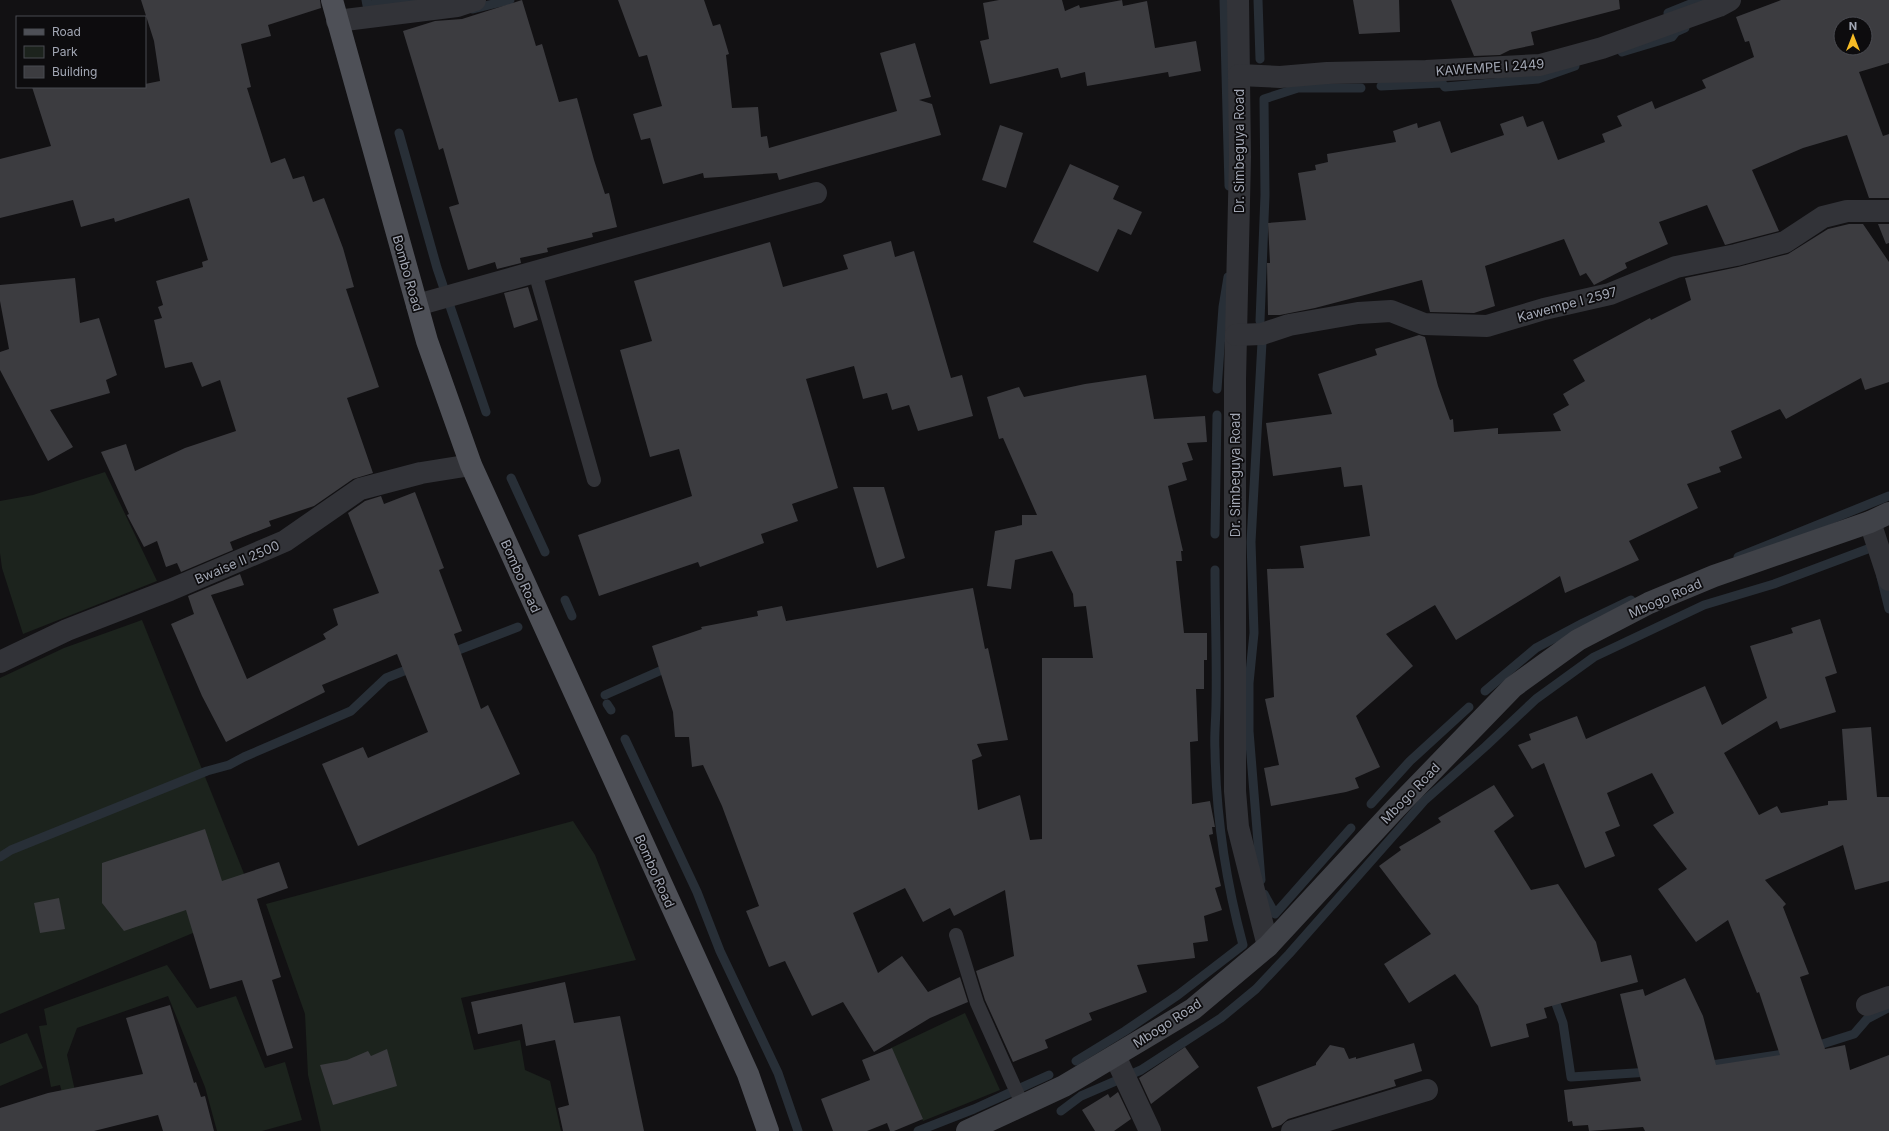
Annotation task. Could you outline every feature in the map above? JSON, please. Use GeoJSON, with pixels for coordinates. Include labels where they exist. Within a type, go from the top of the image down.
{"type":"FeatureCollection","features":[{"type":"Feature","properties":{"kind":"main road","name":"Bombo Road"},"geometry":{"type":"LineString","coordinates":[[332,0],[427,341],[471,465],[748,1074],[768,1131]]}},
{"type":"Feature","properties":{"kind":"street"},"geometry":{"type":"LineString","coordinates":[[337,21],[457,6],[475,0]]}},
{"type":"Feature","properties":{"kind":"street","name":"Dr. Simbeguya Road"},"geometry":{"type":"LineString","coordinates":[[1238,0],[1240,157],[1236,335],[1235,791],[1238,827],[1268,946]]}},
{"type":"Feature","properties":{"kind":"street","name":"KAWEMPE I 2449"},"geometry":{"type":"LineString","coordinates":[[1239,75],[1280,77],[1327,73],[1434,71],[1540,65],[1616,43],[1720,6],[1730,0]]}},
{"type":"Feature","properties":{"kind":"street"},"geometry":{"type":"LineString","coordinates":[[417,305],[816,193]]}},
{"type":"Feature","properties":{"kind":"street","name":"Kawempe I 2597"},"geometry":{"type":"LineString","coordinates":[[1236,335],[1262,334],[1289,325],[1358,313],[1392,311],[1424,324],[1487,326],[1544,309],[1610,294],[1676,267],[1736,255],[1785,242],[1823,217],[1847,211],[1889,211]]}},
{"type":"Feature","properties":{"kind":"street","name":"Bwaise II 2500"},"geometry":{"type":"LineString","coordinates":[[0,662],[67,630],[170,590],[285,541],[360,489],[421,473],[471,465]]}},
{"type":"Feature","properties":{"kind":"street","name":"Mbogo Road"},"geometry":{"type":"LineString","coordinates":[[967,1131],[1064,1086],[1193,1009],[1268,946],[1395,809],[1513,686],[1566,648],[1578,640],[1649,603],[1714,576],[1870,522],[1889,512]]}},
{"type":"Feature","properties":{"kind":"street"},"geometry":{"type":"LineString","coordinates":[[1870,522],[1889,580]]}},
{"type":"Feature","properties":{"kind":"street"},"geometry":{"type":"LineString","coordinates":[[1867,1004],[1889,997]]}},
{"type":"Feature","properties":{"kind":"street"},"geometry":{"type":"LineString","coordinates":[[1114,1056],[1150,1131]]}},
{"type":"Feature","properties":{"kind":"street"},"geometry":{"type":"LineString","coordinates":[[1292,1131],[1427,1090]]}},
{"type":"Feature","properties":{"kind":"lane"},"geometry":{"type":"LineString","coordinates":[[535,272],[594,480]]}},
{"type":"Feature","properties":{"kind":"lane"},"geometry":{"type":"LineString","coordinates":[[956,935],[977,1003],[1023,1106]]}},
{"type":"Feature","properties":{"kind":"green space"},"geometry":{"type":"Polygon","coordinates":[[[105,472],[157,581],[23,634],[2,568],[0,553],[0,501],[33,495],[105,472]]]}},
{"type":"Feature","properties":{"kind":"green space"},"geometry":{"type":"Polygon","coordinates":[[[142,620],[257,906],[0,1014],[0,678],[64,648],[142,620]]]}},
{"type":"Feature","properties":{"kind":"green space"},"geometry":{"type":"Polygon","coordinates":[[[573,821],[595,855],[636,960],[461,998],[474,1050],[520,1040],[525,1070],[550,1081],[561,1131],[321,1131],[308,1075],[305,1014],[266,904],[573,821]]]}},
{"type":"Feature","properties":{"kind":"green space"},"geometry":{"type":"Polygon","coordinates":[[[167,965],[197,1008],[236,996],[265,1068],[285,1062],[302,1120],[262,1131],[217,1131],[205,1087],[168,996],[77,1028],[67,1055],[82,1122],[70,1123],[60,1085],[51,1087],[39,1026],[47,1025],[44,1009],[167,965]]]}},
{"type":"Feature","properties":{"kind":"green space"},"geometry":{"type":"Polygon","coordinates":[[[965,1013],[1000,1090],[923,1121],[891,1048],[965,1013]]]}},
{"type":"Feature","properties":{"kind":"green space"},"geometry":{"type":"Polygon","coordinates":[[[27,1033],[43,1068],[0,1086],[0,1044],[27,1033]]]}},
{"type":"Feature","properties":{"kind":"building"},"geometry":{"type":"Polygon","coordinates":[[[141,0],[320,0],[321,8],[268,25],[271,36],[241,44],[251,87],[247,88],[271,163],[285,158],[293,179],[304,176],[313,202],[324,198],[343,248],[354,287],[346,289],[379,387],[347,398],[373,473],[353,479],[314,506],[269,521],[271,526],[230,542],[233,550],[181,572],[177,563],[166,567],[157,541],[144,547],[127,515],[129,514],[101,452],[126,444],[135,471],[185,448],[236,431],[220,380],[202,387],[192,362],[165,368],[154,320],[162,318],[158,307],[163,305],[156,281],[203,267],[202,262],[208,260],[189,198],[115,222],[114,218],[81,227],[73,200],[0,218],[0,159],[51,146],[32,88],[146,88],[146,84],[160,81],[154,41],[141,0]]]}},
{"type":"Feature","properties":{"kind":"building"},"geometry":{"type":"Polygon","coordinates":[[[522,0],[536,46],[542,44],[559,102],[577,98],[605,194],[609,193],[617,227],[592,233],[593,237],[547,248],[548,252],[520,258],[521,263],[497,269],[495,262],[468,270],[449,207],[459,204],[443,148],[439,150],[403,31],[435,21],[462,19],[522,0]]]}},
{"type":"Feature","properties":{"kind":"building"},"geometry":{"type":"Polygon","coordinates":[[[618,0],[704,0],[713,26],[720,24],[729,54],[726,55],[732,108],[758,107],[761,137],[767,136],[769,148],[897,111],[880,53],[915,43],[931,97],[919,100],[932,104],[941,135],[779,180],[777,173],[704,178],[703,173],[663,184],[650,138],[641,140],[633,114],[662,106],[647,55],[639,57],[618,0]]]}},
{"type":"Feature","properties":{"kind":"building"},"geometry":{"type":"Polygon","coordinates":[[[999,0],[1062,0],[1065,11],[1079,5],[1080,8],[1122,0],[1123,6],[1147,1],[1155,48],[1196,41],[1201,71],[1169,77],[1168,72],[1087,86],[1085,72],[1061,78],[1058,68],[990,84],[980,41],[989,39],[983,3],[999,0]]]}},
{"type":"Feature","properties":{"kind":"building"},"geometry":{"type":"Polygon","coordinates":[[[1353,0],[1399,0],[1400,32],[1359,34],[1353,0]]]}},
{"type":"Feature","properties":{"kind":"building"},"geometry":{"type":"Polygon","coordinates":[[[1451,0],[1619,0],[1620,9],[1531,32],[1534,45],[1510,50],[1500,55],[1474,56],[1451,0]]]}},
{"type":"Feature","properties":{"kind":"building"},"geometry":{"type":"Polygon","coordinates":[[[1781,0],[1889,0],[1889,63],[1859,72],[1883,136],[1889,134],[1889,198],[1869,198],[1847,135],[1803,148],[1752,170],[1779,231],[1725,245],[1707,205],[1659,222],[1668,244],[1625,263],[1627,268],[1594,285],[1586,273],[1580,276],[1564,239],[1485,266],[1495,306],[1474,313],[1430,312],[1422,280],[1315,308],[1280,315],[1268,315],[1267,263],[1270,263],[1268,223],[1306,220],[1298,173],[1316,170],[1315,165],[1328,162],[1327,154],[1396,142],[1393,131],[1417,123],[1418,128],[1440,121],[1451,153],[1504,135],[1500,124],[1523,116],[1527,127],[1543,121],[1558,160],[1605,142],[1602,134],[1622,126],[1617,116],[1652,101],[1655,109],[1706,88],[1702,80],[1754,57],[1749,41],[1745,42],[1736,17],[1781,0]]]}},
{"type":"Feature","properties":{"kind":"building"},"geometry":{"type":"Polygon","coordinates":[[[1000,125],[1023,133],[1006,188],[982,180],[1000,125]]]}},
{"type":"Feature","properties":{"kind":"building"},"geometry":{"type":"Polygon","coordinates":[[[1070,164],[1119,186],[1113,199],[1142,212],[1131,235],[1118,229],[1098,272],[1033,242],[1070,164]]]}},
{"type":"Feature","properties":{"kind":"building"},"geometry":{"type":"Polygon","coordinates":[[[1849,224],[1863,224],[1889,262],[1889,382],[1865,390],[1861,378],[1786,419],[1780,409],[1731,431],[1742,458],[1719,467],[1721,472],[1687,484],[1698,508],[1629,541],[1639,560],[1565,593],[1560,576],[1456,640],[1435,605],[1386,634],[1413,666],[1356,716],[1380,767],[1355,778],[1359,788],[1346,792],[1271,806],[1264,768],[1279,765],[1265,699],[1274,697],[1267,569],[1304,568],[1300,546],[1370,536],[1362,485],[1344,487],[1341,467],[1273,476],[1266,423],[1332,414],[1318,374],[1377,355],[1375,349],[1419,335],[1425,337],[1438,386],[1450,420],[1453,419],[1454,432],[1498,428],[1498,434],[1561,431],[1553,414],[1569,405],[1563,394],[1585,381],[1573,360],[1650,318],[1651,320],[1691,300],[1685,278],[1738,267],[1788,254],[1828,229],[1849,224]]]}},
{"type":"Feature","properties":{"kind":"building"},"geometry":{"type":"Polygon","coordinates":[[[1878,224],[1889,224],[1889,243],[1886,244],[1878,224]]]}},
{"type":"Feature","properties":{"kind":"building"},"geometry":{"type":"Polygon","coordinates":[[[891,241],[895,257],[914,251],[951,378],[962,375],[973,416],[918,431],[909,405],[892,410],[887,393],[863,399],[854,366],[806,379],[838,488],[792,504],[798,521],[761,534],[764,543],[700,567],[698,562],[599,596],[578,535],[692,496],[679,449],[650,457],[620,350],[652,341],[634,281],[770,242],[783,287],[848,269],[843,255],[891,241]]]}},
{"type":"Feature","properties":{"kind":"building"},"geometry":{"type":"Polygon","coordinates":[[[75,278],[80,323],[99,318],[117,375],[106,380],[110,393],[50,410],[73,447],[48,461],[0,370],[0,352],[9,349],[0,301],[0,285],[75,278]]]}},
{"type":"Feature","properties":{"kind":"building"},"geometry":{"type":"Polygon","coordinates":[[[528,287],[538,320],[514,328],[504,293],[528,287]]]}},
{"type":"Feature","properties":{"kind":"building"},"geometry":{"type":"Polygon","coordinates":[[[1146,375],[1154,419],[1205,416],[1207,442],[1187,443],[1193,460],[1182,463],[1187,480],[1168,486],[1183,551],[1181,551],[1182,561],[1176,561],[1184,633],[1207,633],[1207,660],[1204,660],[1204,689],[1196,689],[1198,741],[1190,742],[1192,804],[1210,801],[1215,827],[1212,827],[1213,834],[1209,835],[1221,886],[1215,888],[1222,910],[1204,916],[1208,941],[1193,943],[1195,958],[1137,965],[1147,992],[1089,1013],[1092,1020],[1045,1040],[1048,1048],[1013,1062],[985,1000],[976,971],[1014,956],[1005,890],[954,916],[950,908],[923,922],[905,888],[853,913],[878,973],[902,956],[928,992],[960,977],[968,1002],[930,1018],[874,1052],[843,1002],[812,1016],[785,961],[769,967],[746,911],[759,906],[722,806],[703,765],[692,767],[689,737],[675,737],[673,712],[652,646],[702,629],[701,627],[758,616],[757,611],[782,606],[786,621],[973,588],[985,649],[988,648],[1008,740],[977,744],[982,756],[972,760],[978,810],[1020,795],[1030,840],[1042,839],[1042,658],[1093,658],[1086,606],[1074,607],[1073,594],[1052,551],[1015,560],[1011,589],[987,586],[995,531],[1022,525],[1022,515],[1037,515],[1003,438],[999,439],[987,397],[1019,387],[1024,397],[1085,384],[1146,375]]]}},
{"type":"Feature","properties":{"kind":"building"},"geometry":{"type":"Polygon","coordinates":[[[853,487],[884,487],[905,558],[877,568],[853,487]]]}},
{"type":"Feature","properties":{"kind":"building"},"geometry":{"type":"Polygon","coordinates":[[[415,492],[444,568],[439,570],[462,631],[454,634],[481,709],[488,705],[520,774],[358,846],[322,764],[363,747],[368,758],[428,732],[397,654],[322,685],[325,692],[226,742],[202,696],[171,624],[194,614],[188,596],[240,574],[244,585],[211,595],[247,679],[326,639],[323,634],[338,625],[333,609],[379,593],[348,513],[365,501],[381,496],[384,504],[415,492]]]}},
{"type":"Feature","properties":{"kind":"building"},"geometry":{"type":"Polygon","coordinates":[[[1820,619],[1837,673],[1825,677],[1836,712],[1780,729],[1777,721],[1724,753],[1759,815],[1777,806],[1781,813],[1828,805],[1828,801],[1847,800],[1842,729],[1871,727],[1877,797],[1889,797],[1889,881],[1855,890],[1843,845],[1765,880],[1786,904],[1783,907],[1809,974],[1800,977],[1825,1049],[1845,1045],[1850,1070],[1889,1055],[1889,1131],[1645,1131],[1643,1127],[1589,1131],[1588,1125],[1573,1126],[1572,1121],[1568,1122],[1564,1090],[1641,1081],[1620,994],[1643,989],[1645,996],[1685,978],[1703,1016],[1716,1065],[1780,1055],[1759,992],[1757,993],[1728,920],[1696,942],[1658,889],[1687,869],[1653,825],[1674,813],[1652,773],[1607,793],[1620,826],[1605,832],[1615,856],[1585,868],[1544,763],[1532,769],[1518,745],[1531,740],[1529,734],[1577,716],[1586,739],[1705,686],[1722,725],[1767,698],[1750,646],[1793,633],[1791,628],[1820,619]]]}},
{"type":"Feature","properties":{"kind":"building"},"geometry":{"type":"Polygon","coordinates":[[[1494,785],[1514,816],[1494,831],[1531,890],[1558,884],[1596,942],[1601,962],[1631,955],[1638,982],[1544,1008],[1547,1018],[1526,1024],[1529,1037],[1491,1047],[1478,1006],[1455,974],[1409,1003],[1384,964],[1431,934],[1379,866],[1401,850],[1399,847],[1441,822],[1438,818],[1494,785]]]}},
{"type":"Feature","properties":{"kind":"building"},"geometry":{"type":"Polygon","coordinates":[[[205,829],[222,881],[279,862],[288,888],[257,899],[281,977],[272,980],[293,1048],[267,1056],[242,980],[210,989],[186,910],[124,931],[102,903],[102,863],[205,829]]]}},
{"type":"Feature","properties":{"kind":"building"},"geometry":{"type":"Polygon","coordinates":[[[59,898],[65,929],[40,933],[34,903],[59,898]]]}},
{"type":"Feature","properties":{"kind":"building"},"geometry":{"type":"Polygon","coordinates":[[[565,982],[574,1023],[620,1016],[644,1131],[563,1131],[558,1108],[569,1105],[555,1040],[526,1046],[522,1024],[478,1034],[471,1002],[565,982]]]}},
{"type":"Feature","properties":{"kind":"building"},"geometry":{"type":"Polygon","coordinates":[[[170,1005],[194,1083],[196,1082],[201,1097],[205,1096],[214,1131],[163,1131],[158,1115],[94,1131],[0,1131],[0,1108],[48,1093],[143,1074],[126,1018],[170,1005]]]}},
{"type":"Feature","properties":{"kind":"building"},"geometry":{"type":"Polygon","coordinates":[[[1414,1043],[1422,1071],[1394,1080],[1396,1086],[1288,1119],[1281,1125],[1272,1128],[1257,1087],[1316,1065],[1330,1045],[1344,1048],[1349,1059],[1356,1057],[1356,1059],[1414,1043]]]}},
{"type":"Feature","properties":{"kind":"building"},"geometry":{"type":"Polygon","coordinates":[[[1185,1047],[1199,1067],[1151,1104],[1139,1078],[1185,1047]]]}},
{"type":"Feature","properties":{"kind":"building"},"geometry":{"type":"Polygon","coordinates":[[[892,1048],[923,1119],[894,1131],[890,1131],[887,1123],[867,1131],[833,1131],[821,1099],[870,1080],[862,1060],[892,1048]]]}},
{"type":"Feature","properties":{"kind":"building"},"geometry":{"type":"Polygon","coordinates":[[[387,1049],[397,1086],[333,1105],[320,1065],[347,1060],[368,1051],[371,1056],[387,1049]]]}},
{"type":"Feature","properties":{"kind":"building"},"geometry":{"type":"Polygon","coordinates":[[[1118,1092],[1131,1119],[1114,1131],[1095,1131],[1082,1110],[1108,1094],[1110,1098],[1118,1092]]]}},
{"type":"Feature","properties":{"kind":"waterway"},"geometry":{"type":"LineString","coordinates":[[366,0],[367,5],[412,1]]}},
{"type":"Feature","properties":{"kind":"waterway"},"geometry":{"type":"LineString","coordinates":[[472,9],[510,0]]}},
{"type":"Feature","properties":{"kind":"waterway"},"geometry":{"type":"LineString","coordinates":[[1224,0],[1229,186]]}},
{"type":"Feature","properties":{"kind":"waterway"},"geometry":{"type":"LineString","coordinates":[[1258,0],[1260,59]]}},
{"type":"Feature","properties":{"kind":"waterway"},"geometry":{"type":"LineString","coordinates":[[1668,13],[1700,0]]}},
{"type":"Feature","properties":{"kind":"waterway"},"geometry":{"type":"LineString","coordinates":[[1622,52],[1672,37],[1676,32],[1685,28]]}},
{"type":"Feature","properties":{"kind":"waterway"},"geometry":{"type":"LineString","coordinates":[[1381,86],[1442,83],[1445,87],[1538,79],[1575,66]]}},
{"type":"Feature","properties":{"kind":"waterway"},"geometry":{"type":"LineString","coordinates":[[1260,321],[1265,195],[1264,99],[1298,88],[1361,88]]}},
{"type":"Feature","properties":{"kind":"waterway"},"geometry":{"type":"LineString","coordinates":[[399,133],[437,268],[486,412]]}},
{"type":"Feature","properties":{"kind":"waterway"},"geometry":{"type":"LineString","coordinates":[[1217,389],[1223,307],[1228,277]]}},
{"type":"Feature","properties":{"kind":"waterway"},"geometry":{"type":"LineString","coordinates":[[1261,880],[1249,731],[1249,683],[1254,633],[1251,542],[1262,342]]}},
{"type":"Feature","properties":{"kind":"waterway"},"geometry":{"type":"LineString","coordinates":[[1215,534],[1217,415]]}},
{"type":"Feature","properties":{"kind":"waterway"},"geometry":{"type":"LineString","coordinates":[[511,478],[545,552]]}},
{"type":"Feature","properties":{"kind":"waterway"},"geometry":{"type":"LineString","coordinates":[[1738,557],[1889,496]]}},
{"type":"Feature","properties":{"kind":"waterway"},"geometry":{"type":"LineString","coordinates":[[1061,1111],[1081,1096],[1141,1070],[1221,1018],[1256,989],[1289,954],[1424,801],[1536,699],[1594,657],[1704,605],[1774,584],[1873,547],[1875,553]]}},
{"type":"Feature","properties":{"kind":"waterway"},"geometry":{"type":"LineString","coordinates":[[1076,1061],[1125,1031],[1178,995],[1243,945],[1227,873],[1217,799],[1215,744],[1215,570]]}},
{"type":"Feature","properties":{"kind":"waterway"},"geometry":{"type":"LineString","coordinates":[[1881,577],[1889,609]]}},
{"type":"Feature","properties":{"kind":"waterway"},"geometry":{"type":"LineString","coordinates":[[565,600],[572,616]]}},
{"type":"Feature","properties":{"kind":"waterway"},"geometry":{"type":"LineString","coordinates":[[1485,691],[1536,648],[1631,600]]}},
{"type":"Feature","properties":{"kind":"waterway"},"geometry":{"type":"LineString","coordinates":[[448,654],[518,627]]}},
{"type":"Feature","properties":{"kind":"waterway"},"geometry":{"type":"LineString","coordinates":[[605,695],[671,666]]}},
{"type":"Feature","properties":{"kind":"waterway"},"geometry":{"type":"LineString","coordinates":[[0,857],[11,850],[207,771],[229,765],[244,757],[351,711],[386,678],[414,667]]}},
{"type":"Feature","properties":{"kind":"waterway"},"geometry":{"type":"LineString","coordinates":[[607,704],[611,710]]}},
{"type":"Feature","properties":{"kind":"waterway"},"geometry":{"type":"LineString","coordinates":[[1371,804],[1410,761],[1469,707]]}},
{"type":"Feature","properties":{"kind":"waterway"},"geometry":{"type":"LineString","coordinates":[[625,739],[697,892],[720,951],[778,1073],[798,1131]]}},
{"type":"Feature","properties":{"kind":"waterway"},"geometry":{"type":"LineString","coordinates":[[1264,894],[1275,914],[1351,828]]}},
{"type":"Feature","properties":{"kind":"waterway"},"geometry":{"type":"LineString","coordinates":[[1552,993],[1563,1023],[1571,1077],[1650,1072]]}},
{"type":"Feature","properties":{"kind":"waterway"},"geometry":{"type":"LineString","coordinates":[[1813,1047],[1854,1034],[1867,1019],[1888,1008]]}},
{"type":"Feature","properties":{"kind":"waterway"},"geometry":{"type":"LineString","coordinates":[[1705,1066],[1791,1053]]}},
{"type":"Feature","properties":{"kind":"waterway"},"geometry":{"type":"LineString","coordinates":[[918,1131],[974,1109],[1049,1075]]}}]}
